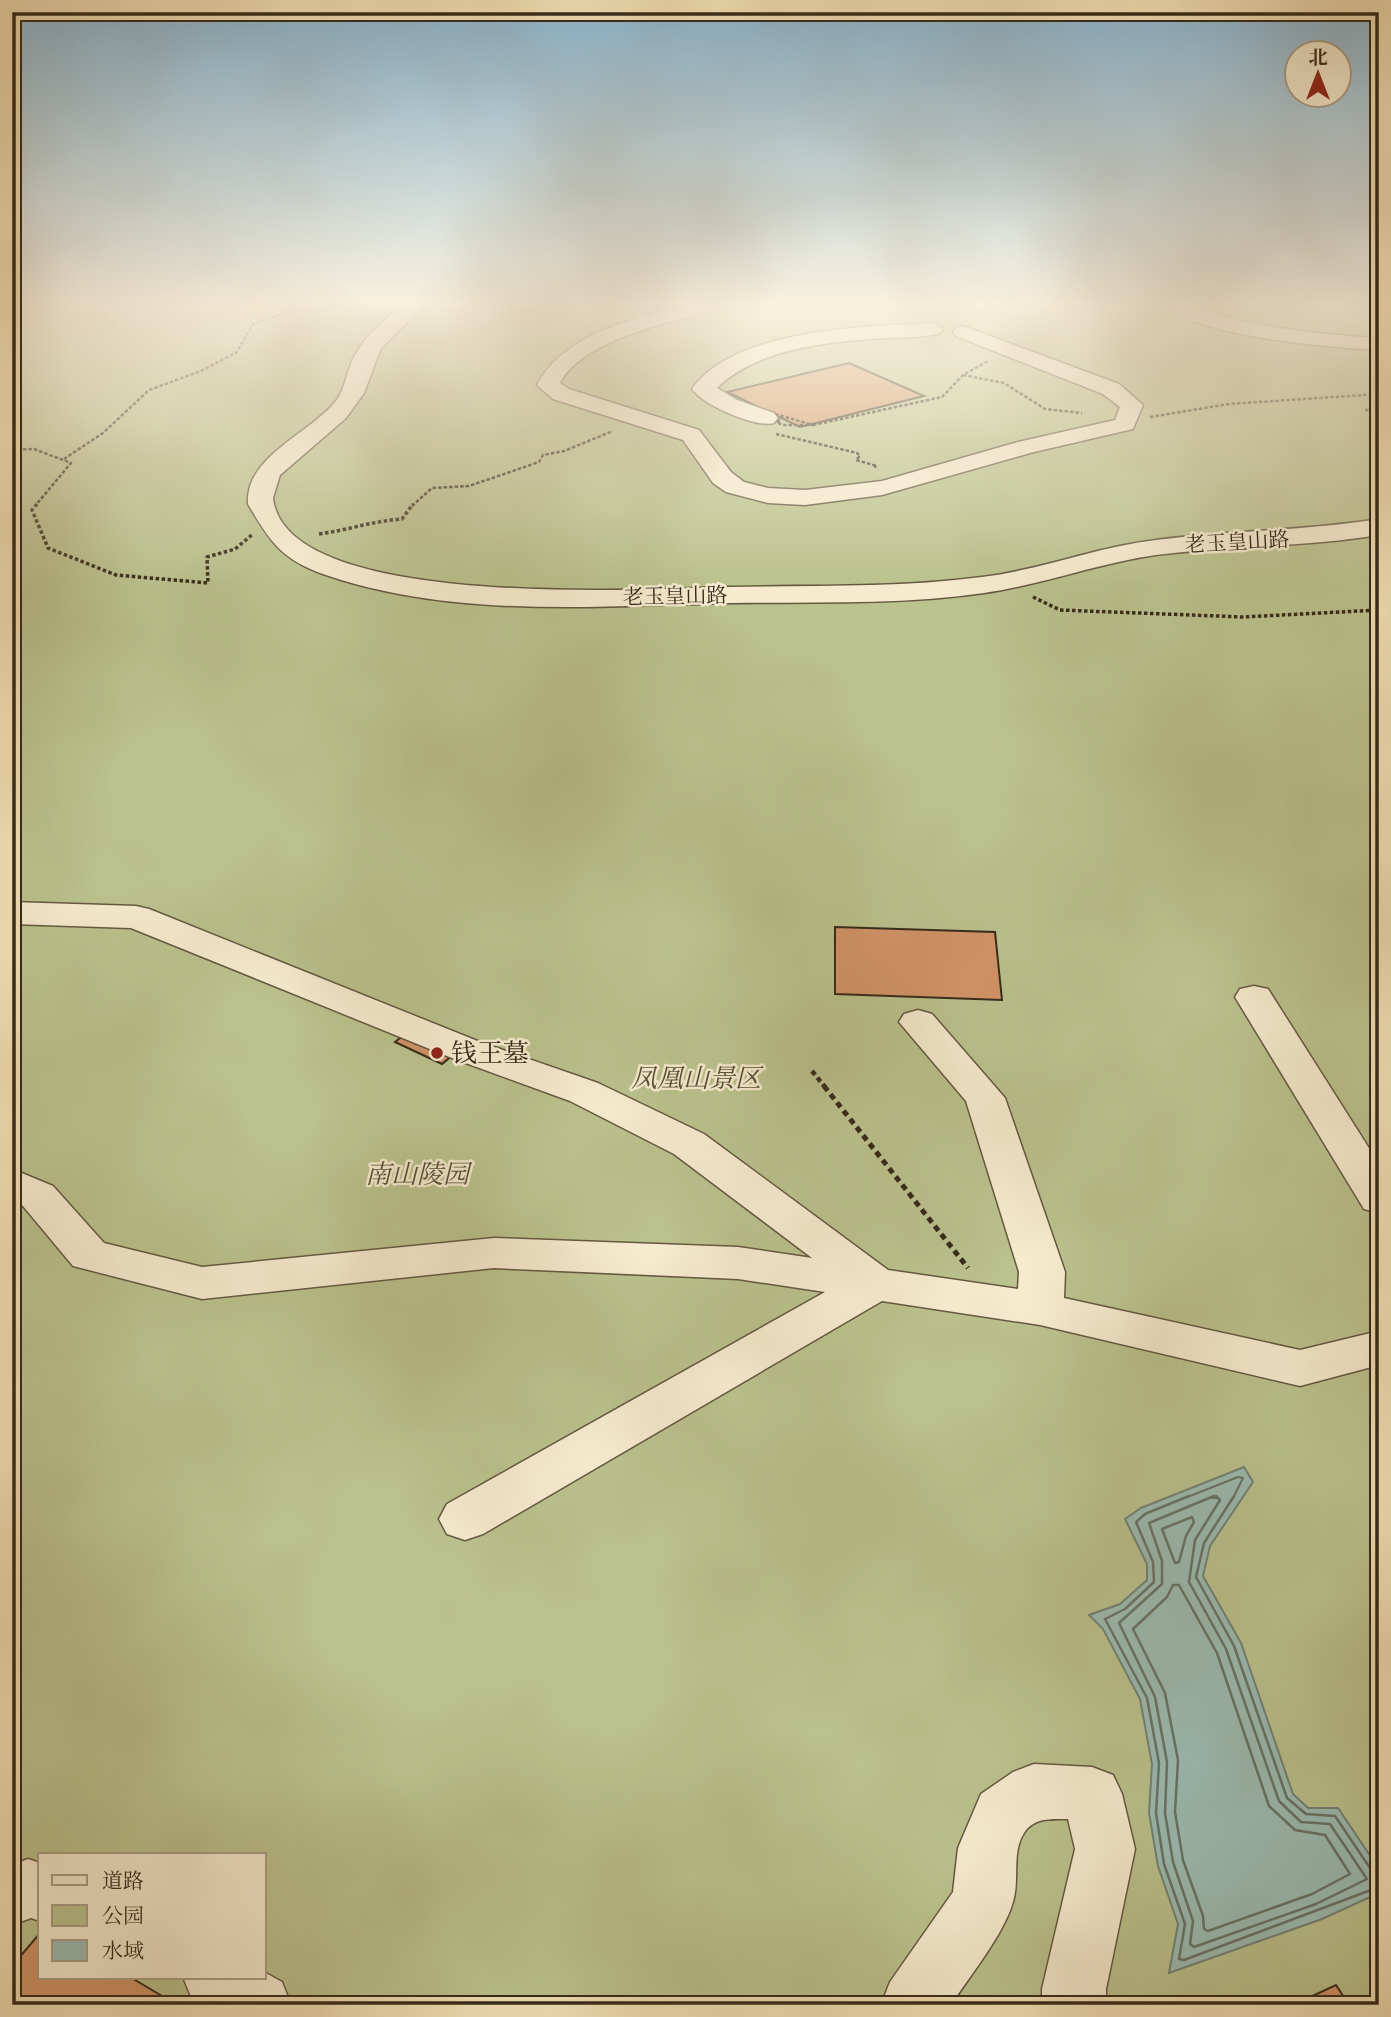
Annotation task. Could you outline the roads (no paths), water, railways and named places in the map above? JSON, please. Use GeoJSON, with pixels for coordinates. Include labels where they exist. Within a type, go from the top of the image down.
{"type":"FeatureCollection","features":[{"type":"Feature","properties":{"kind":"street","name":"老玉皇山路"},"geometry":{"type":"LineString","coordinates":[[350,397],[334,417],[269,471],[262,485],[260,502],[274,532],[304,556],[368,580],[432,592],[508,596],[918,593],[989,584],[1159,547],[1310,538],[1379,527]]}},
{"type":"Feature","properties":{"kind":"street"},"geometry":{"type":"LineString","coordinates":[[571,397],[691,435],[704,446],[717,470],[732,486],[791,497],[862,490],[951,472],[1027,447],[1100,432],[1125,424],[1132,405],[1122,397]]}},
{"type":"Feature","properties":{"kind":"street"},"geometry":{"type":"LineString","coordinates":[[716,397],[766,424]]}},
{"type":"Feature","properties":{"kind":"street"},"geometry":{"type":"LineString","coordinates":[[12,913],[136,917],[466,1050],[584,1092],[689,1144],[876,1284]]}},
{"type":"Feature","properties":{"kind":"street"},"geometry":{"type":"LineString","coordinates":[[1254,997],[1379,1199]]}},
{"type":"Feature","properties":{"kind":"street"},"geometry":{"type":"LineString","coordinates":[[918,1022],[985,1098],[1042,1272],[1040,1309]]}},
{"type":"Feature","properties":{"kind":"street"},"geometry":{"type":"LineString","coordinates":[[12,1183],[38,1196],[89,1255],[202,1283],[494,1253],[738,1263],[1040,1309],[1300,1368],[1379,1348]]}},
{"type":"Feature","properties":{"kind":"street"},"geometry":{"type":"LineString","coordinates":[[465,1519],[876,1284]]}},
{"type":"Feature","properties":{"kind":"street"},"geometry":{"type":"LineString","coordinates":[[913,2005],[983,1901],[988,1848],[1002,1813],[1034,1791],[1092,1794],[1105,1849],[1074,1989],[1074,2005]]}},
{"type":"Feature","properties":{"kind":"street"},"geometry":{"type":"LineString","coordinates":[[12,1896],[28,1888],[38,1891]]}},
{"type":"Feature","properties":{"kind":"street"},"geometry":{"type":"LineString","coordinates":[[218,1979],[259,2005]]}},
{"type":"Feature","properties":{"kind":"water"},"geometry":{"type":"Polygon","coordinates":[[[1244,1467],[1253,1482],[1210,1546],[1203,1576],[1241,1643],[1293,1794],[1308,1808],[1338,1808],[1379,1869],[1379,1893],[1322,1919],[1169,1973],[1178,1924],[1158,1866],[1149,1813],[1152,1764],[1140,1699],[1103,1629],[1089,1615],[1120,1604],[1147,1580],[1147,1564],[1125,1519],[1141,1508],[1244,1467]]]}},
{"type":"Feature","properties":{"kind":"place","name":"钱王墓"},"geometry":{"type":"Point","coordinates":[437,1053]}},
{"type":"Feature","properties":{"kind":"park label","name":"凤凰山景区"},"geometry":{"type":"Point","coordinates":[696,1078]}},
{"type":"Feature","properties":{"kind":"park label","name":"南山陵园"},"geometry":{"type":"Point","coordinates":[417,1174]}}]}
